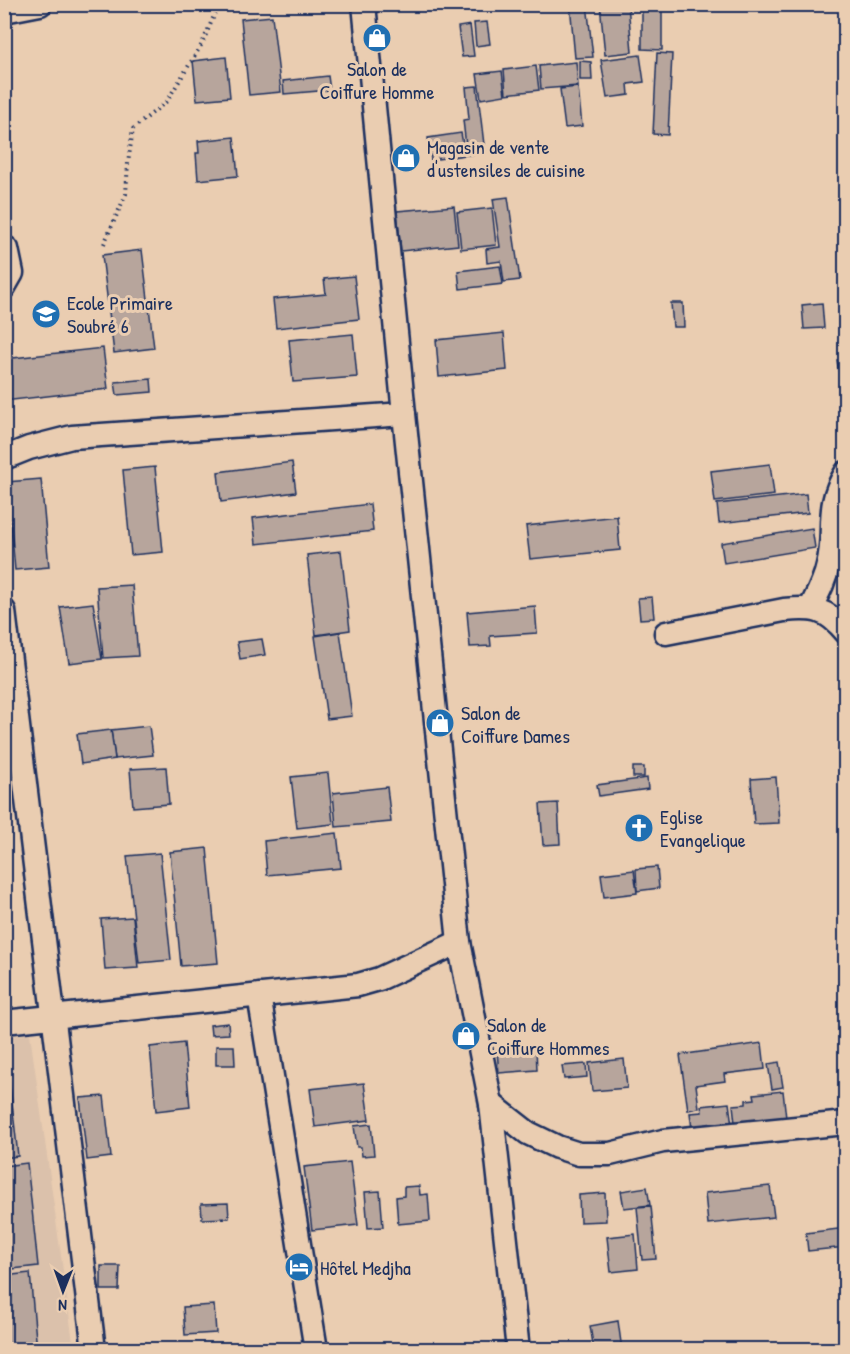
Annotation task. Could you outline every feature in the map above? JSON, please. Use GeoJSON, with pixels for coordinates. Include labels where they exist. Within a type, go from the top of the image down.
{"type":"FeatureCollection","features":[{"type":"Feature","properties":{"kind":"street"},"geometry":{"type":"LineString","coordinates":[[4,11],[40,4]]}},
{"type":"Feature","properties":{"kind":"street"},"geometry":{"type":"LineString","coordinates":[[364,4],[459,942],[491,1104],[518,1350]]}},
{"type":"Feature","properties":{"kind":"street"},"geometry":{"type":"LineString","coordinates":[[4,247],[7,249],[12,273],[4,287]]}},
{"type":"Feature","properties":{"kind":"street"},"geometry":{"type":"LineString","coordinates":[[4,458],[28,448],[72,437],[404,414]]}},
{"type":"Feature","properties":{"kind":"street"},"geometry":{"type":"LineString","coordinates":[[810,609],[828,564],[831,514],[836,488],[846,473]]}},
{"type":"Feature","properties":{"kind":"street"},"geometry":{"type":"LineString","coordinates":[[666,633],[784,610],[810,609],[822,610],[836,620],[846,632]]}},
{"type":"Feature","properties":{"kind":"street"},"geometry":{"type":"LineString","coordinates":[[4,611],[94,1350]]}},
{"type":"Feature","properties":{"kind":"street"},"geometry":{"type":"LineString","coordinates":[[4,1022],[358,985],[379,979],[459,942]]}},
{"type":"Feature","properties":{"kind":"street"},"geometry":{"type":"LineString","coordinates":[[259,995],[316,1350]]}},
{"type":"Feature","properties":{"kind":"street"},"geometry":{"type":"LineString","coordinates":[[491,1104],[528,1133],[557,1147],[579,1154],[610,1154],[663,1141],[846,1124]]}},
{"type":"Feature","properties":{"kind":"path"},"geometry":{"type":"LineString","coordinates":[[104,244],[126,194],[128,163],[134,129],[167,102],[202,44],[219,4]]}},
{"type":"Feature","properties":{"kind":"shaded area"},"geometry":{"type":"Polygon","coordinates":[[[30,1034],[74,1349],[5,1349],[4,1037],[30,1034]]]}},
{"type":"Feature","properties":{"kind":"building"},"geometry":{"type":"Polygon","coordinates":[[[570,4],[587,4],[593,57],[575,58],[570,4]]]}},
{"type":"Feature","properties":{"kind":"building"},"geometry":{"type":"Polygon","coordinates":[[[600,4],[628,4],[632,52],[605,55],[600,4]]]}},
{"type":"Feature","properties":{"kind":"building"},"geometry":{"type":"Polygon","coordinates":[[[642,4],[662,4],[662,50],[642,49],[642,4]]]}},
{"type":"Feature","properties":{"kind":"building"},"geometry":{"type":"Polygon","coordinates":[[[272,16],[281,92],[249,95],[241,19],[272,16]]]}},
{"type":"Feature","properties":{"kind":"building"},"geometry":{"type":"Polygon","coordinates":[[[487,22],[490,44],[476,46],[474,23],[487,22]]]}},
{"type":"Feature","properties":{"kind":"building"},"geometry":{"type":"Polygon","coordinates":[[[470,25],[474,56],[462,57],[458,27],[470,25]]]}},
{"type":"Feature","properties":{"kind":"building"},"geometry":{"type":"Polygon","coordinates":[[[657,53],[672,54],[668,135],[653,134],[657,53]]]}},
{"type":"Feature","properties":{"kind":"building"},"geometry":{"type":"Polygon","coordinates":[[[640,55],[644,82],[628,84],[629,95],[607,98],[601,60],[640,55]]]}},
{"type":"Feature","properties":{"kind":"building"},"geometry":{"type":"Polygon","coordinates":[[[226,57],[230,97],[197,100],[193,61],[226,57]]]}},
{"type":"Feature","properties":{"kind":"building"},"geometry":{"type":"Polygon","coordinates":[[[580,61],[591,62],[592,80],[580,80],[580,61]]]}},
{"type":"Feature","properties":{"kind":"building"},"geometry":{"type":"Polygon","coordinates":[[[576,62],[578,86],[541,89],[539,66],[576,62]]]}},
{"type":"Feature","properties":{"kind":"building"},"geometry":{"type":"Polygon","coordinates":[[[536,66],[539,90],[506,94],[504,70],[536,66]]]}},
{"type":"Feature","properties":{"kind":"building"},"geometry":{"type":"Polygon","coordinates":[[[502,71],[505,95],[481,99],[477,74],[502,71]]]}},
{"type":"Feature","properties":{"kind":"building"},"geometry":{"type":"Polygon","coordinates":[[[328,76],[330,90],[284,94],[283,81],[328,76]]]}},
{"type":"Feature","properties":{"kind":"building"},"geometry":{"type":"Polygon","coordinates":[[[477,86],[485,153],[467,155],[463,120],[469,119],[466,87],[477,86]]]}},
{"type":"Feature","properties":{"kind":"building"},"geometry":{"type":"Polygon","coordinates":[[[578,87],[582,126],[565,128],[560,89],[578,87]]]}},
{"type":"Feature","properties":{"kind":"building"},"geometry":{"type":"Polygon","coordinates":[[[461,133],[465,155],[431,160],[428,138],[461,133]]]}},
{"type":"Feature","properties":{"kind":"building"},"geometry":{"type":"Polygon","coordinates":[[[234,137],[238,176],[198,180],[196,153],[199,153],[198,141],[234,137]]]}},
{"type":"Feature","properties":{"kind":"building"},"geometry":{"type":"Polygon","coordinates":[[[508,197],[520,280],[504,282],[501,261],[487,263],[486,249],[500,247],[493,199],[508,197]]]}},
{"type":"Feature","properties":{"kind":"building"},"geometry":{"type":"Polygon","coordinates":[[[454,206],[458,245],[401,251],[397,211],[454,206]]]}},
{"type":"Feature","properties":{"kind":"building"},"geometry":{"type":"Polygon","coordinates":[[[492,208],[496,245],[461,249],[457,212],[492,208]]]}},
{"type":"Feature","properties":{"kind":"building"},"geometry":{"type":"Polygon","coordinates":[[[142,250],[154,348],[114,353],[102,255],[142,250]]]}},
{"type":"Feature","properties":{"kind":"building"},"geometry":{"type":"Polygon","coordinates":[[[500,266],[503,284],[460,289],[458,271],[500,266]]]}},
{"type":"Feature","properties":{"kind":"building"},"geometry":{"type":"Polygon","coordinates":[[[354,276],[359,319],[276,328],[273,299],[326,294],[324,279],[354,276]]]}},
{"type":"Feature","properties":{"kind":"building"},"geometry":{"type":"Polygon","coordinates":[[[671,303],[683,303],[684,327],[673,327],[671,303]]]}},
{"type":"Feature","properties":{"kind":"building"},"geometry":{"type":"Polygon","coordinates":[[[822,303],[824,328],[804,329],[802,305],[822,303]]]}},
{"type":"Feature","properties":{"kind":"building"},"geometry":{"type":"Polygon","coordinates":[[[504,333],[507,370],[439,377],[436,340],[504,333]]]}},
{"type":"Feature","properties":{"kind":"building"},"geometry":{"type":"Polygon","coordinates":[[[353,334],[357,377],[293,382],[289,340],[353,334]]]}},
{"type":"Feature","properties":{"kind":"building"},"geometry":{"type":"Polygon","coordinates":[[[103,348],[108,389],[4,401],[4,359],[103,348]]]}},
{"type":"Feature","properties":{"kind":"building"},"geometry":{"type":"Polygon","coordinates":[[[846,359],[846,373],[839,374],[837,360],[846,359]]]}},
{"type":"Feature","properties":{"kind":"building"},"geometry":{"type":"Polygon","coordinates":[[[151,379],[152,392],[117,395],[115,382],[151,379]]]}},
{"type":"Feature","properties":{"kind":"building"},"geometry":{"type":"Polygon","coordinates":[[[292,462],[296,492],[221,502],[218,472],[292,462]]]}},
{"type":"Feature","properties":{"kind":"building"},"geometry":{"type":"Polygon","coordinates":[[[770,464],[774,495],[715,502],[711,471],[770,464]]]}},
{"type":"Feature","properties":{"kind":"building"},"geometry":{"type":"Polygon","coordinates":[[[155,467],[163,552],[131,555],[123,470],[155,467]]]}},
{"type":"Feature","properties":{"kind":"building"},"geometry":{"type":"Polygon","coordinates":[[[41,479],[49,567],[15,570],[7,482],[41,479]]]}},
{"type":"Feature","properties":{"kind":"building"},"geometry":{"type":"Polygon","coordinates":[[[806,494],[808,513],[719,523],[717,504],[806,494]]]}},
{"type":"Feature","properties":{"kind":"building"},"geometry":{"type":"Polygon","coordinates":[[[370,504],[373,531],[256,544],[253,518],[370,504]]]}},
{"type":"Feature","properties":{"kind":"building"},"geometry":{"type":"Polygon","coordinates":[[[617,516],[620,550],[530,559],[526,526],[617,516]]]}},
{"type":"Feature","properties":{"kind":"building"},"geometry":{"type":"Polygon","coordinates":[[[812,528],[815,548],[724,563],[721,543],[812,528]]]}},
{"type":"Feature","properties":{"kind":"building"},"geometry":{"type":"Polygon","coordinates":[[[341,551],[350,630],[316,635],[307,555],[341,551]]]}},
{"type":"Feature","properties":{"kind":"building"},"geometry":{"type":"Polygon","coordinates":[[[132,585],[138,656],[103,658],[97,587],[132,585]]]}},
{"type":"Feature","properties":{"kind":"building"},"geometry":{"type":"Polygon","coordinates":[[[652,597],[654,618],[640,619],[638,598],[652,597]]]}},
{"type":"Feature","properties":{"kind":"building"},"geometry":{"type":"Polygon","coordinates":[[[93,603],[102,659],[69,663],[60,607],[93,603]]]}},
{"type":"Feature","properties":{"kind":"building"},"geometry":{"type":"Polygon","coordinates":[[[535,606],[537,633],[490,636],[491,646],[470,647],[467,612],[535,606]]]}},
{"type":"Feature","properties":{"kind":"building"},"geometry":{"type":"Polygon","coordinates":[[[340,632],[352,716],[327,719],[315,636],[340,632]]]}},
{"type":"Feature","properties":{"kind":"building"},"geometry":{"type":"Polygon","coordinates":[[[262,639],[265,655],[240,659],[237,642],[262,639]]]}},
{"type":"Feature","properties":{"kind":"building"},"geometry":{"type":"Polygon","coordinates":[[[149,726],[153,755],[115,759],[111,730],[149,726]]]}},
{"type":"Feature","properties":{"kind":"building"},"geometry":{"type":"Polygon","coordinates":[[[111,730],[115,759],[81,764],[77,734],[111,730]]]}},
{"type":"Feature","properties":{"kind":"building"},"geometry":{"type":"Polygon","coordinates":[[[166,767],[169,804],[133,807],[130,769],[166,767]]]}},
{"type":"Feature","properties":{"kind":"building"},"geometry":{"type":"Polygon","coordinates":[[[633,767],[644,767],[644,777],[633,777],[633,767]]]}},
{"type":"Feature","properties":{"kind":"building"},"geometry":{"type":"Polygon","coordinates":[[[328,773],[333,824],[297,828],[291,777],[328,773]]]}},
{"type":"Feature","properties":{"kind":"building"},"geometry":{"type":"Polygon","coordinates":[[[776,777],[779,823],[754,824],[751,779],[776,777]]]}},
{"type":"Feature","properties":{"kind":"building"},"geometry":{"type":"Polygon","coordinates":[[[647,778],[648,789],[599,796],[597,785],[647,778]]]}},
{"type":"Feature","properties":{"kind":"building"},"geometry":{"type":"Polygon","coordinates":[[[387,787],[391,822],[336,827],[333,793],[387,787]]]}},
{"type":"Feature","properties":{"kind":"building"},"geometry":{"type":"Polygon","coordinates":[[[558,803],[560,844],[543,845],[540,804],[558,803]]]}},
{"type":"Feature","properties":{"kind":"building"},"geometry":{"type":"Polygon","coordinates":[[[337,833],[341,868],[267,875],[264,841],[337,833]]]}},
{"type":"Feature","properties":{"kind":"building"},"geometry":{"type":"Polygon","coordinates":[[[207,848],[218,963],[181,966],[170,852],[207,848]]]}},
{"type":"Feature","properties":{"kind":"building"},"geometry":{"type":"Polygon","coordinates":[[[160,853],[171,960],[139,963],[127,856],[160,853]]]}},
{"type":"Feature","properties":{"kind":"building"},"geometry":{"type":"Polygon","coordinates":[[[657,867],[659,888],[637,891],[636,869],[657,867]]]}},
{"type":"Feature","properties":{"kind":"building"},"geometry":{"type":"Polygon","coordinates":[[[634,870],[637,893],[604,897],[601,874],[634,870]]]}},
{"type":"Feature","properties":{"kind":"building"},"geometry":{"type":"Polygon","coordinates":[[[133,917],[138,968],[105,970],[101,919],[133,917]]]}},
{"type":"Feature","properties":{"kind":"building"},"geometry":{"type":"Polygon","coordinates":[[[228,1023],[229,1034],[211,1035],[210,1025],[228,1023]]]}},
{"type":"Feature","properties":{"kind":"building"},"geometry":{"type":"Polygon","coordinates":[[[184,1043],[190,1107],[156,1111],[150,1047],[184,1043]]]}},
{"type":"Feature","properties":{"kind":"building"},"geometry":{"type":"Polygon","coordinates":[[[762,1043],[765,1069],[724,1074],[725,1081],[696,1085],[699,1108],[688,1110],[680,1055],[762,1043]]]}},
{"type":"Feature","properties":{"kind":"building"},"geometry":{"type":"Polygon","coordinates":[[[216,1046],[234,1046],[235,1065],[216,1065],[216,1046]]]}},
{"type":"Feature","properties":{"kind":"building"},"geometry":{"type":"Polygon","coordinates":[[[536,1048],[537,1070],[499,1073],[497,1051],[536,1048]]]}},
{"type":"Feature","properties":{"kind":"building"},"geometry":{"type":"Polygon","coordinates":[[[624,1059],[627,1088],[592,1091],[589,1063],[624,1059]]]}},
{"type":"Feature","properties":{"kind":"building"},"geometry":{"type":"Polygon","coordinates":[[[779,1062],[783,1087],[772,1089],[768,1064],[779,1062]]]}},
{"type":"Feature","properties":{"kind":"building"},"geometry":{"type":"Polygon","coordinates":[[[586,1064],[587,1077],[564,1079],[562,1066],[586,1064]]]}},
{"type":"Feature","properties":{"kind":"building"},"geometry":{"type":"Polygon","coordinates":[[[8,1067],[18,1156],[4,1158],[4,1068],[8,1067]]]}},
{"type":"Feature","properties":{"kind":"building"},"geometry":{"type":"Polygon","coordinates":[[[364,1083],[369,1120],[315,1127],[310,1089],[364,1083]]]}},
{"type":"Feature","properties":{"kind":"building"},"geometry":{"type":"Polygon","coordinates":[[[783,1091],[786,1118],[735,1123],[733,1105],[746,1104],[746,1100],[755,1099],[754,1094],[783,1091]]]}},
{"type":"Feature","properties":{"kind":"building"},"geometry":{"type":"Polygon","coordinates":[[[104,1096],[111,1157],[87,1160],[80,1098],[104,1096]]]}},
{"type":"Feature","properties":{"kind":"building"},"geometry":{"type":"Polygon","coordinates":[[[729,1103],[732,1125],[692,1129],[690,1113],[702,1112],[701,1106],[729,1103]]]}},
{"type":"Feature","properties":{"kind":"building"},"geometry":{"type":"Polygon","coordinates":[[[371,1124],[374,1155],[362,1156],[361,1147],[357,1147],[354,1126],[371,1124]]]}},
{"type":"Feature","properties":{"kind":"building"},"geometry":{"type":"Polygon","coordinates":[[[350,1162],[358,1225],[312,1230],[304,1167],[350,1162]]]}},
{"type":"Feature","properties":{"kind":"building"},"geometry":{"type":"Polygon","coordinates":[[[27,1163],[38,1266],[4,1270],[4,1166],[27,1163]]]}},
{"type":"Feature","properties":{"kind":"building"},"geometry":{"type":"Polygon","coordinates":[[[419,1186],[420,1195],[428,1194],[430,1221],[398,1224],[396,1197],[404,1196],[404,1187],[419,1186]]]}},
{"type":"Feature","properties":{"kind":"building"},"geometry":{"type":"Polygon","coordinates":[[[770,1186],[774,1217],[708,1224],[705,1193],[770,1186]]]}},
{"type":"Feature","properties":{"kind":"building"},"geometry":{"type":"Polygon","coordinates":[[[647,1187],[650,1205],[624,1208],[621,1191],[647,1187]]]}},
{"type":"Feature","properties":{"kind":"building"},"geometry":{"type":"Polygon","coordinates":[[[380,1191],[383,1227],[368,1228],[365,1192],[380,1191]]]}},
{"type":"Feature","properties":{"kind":"building"},"geometry":{"type":"Polygon","coordinates":[[[605,1193],[606,1221],[580,1222],[579,1195],[605,1193]]]}},
{"type":"Feature","properties":{"kind":"building"},"geometry":{"type":"Polygon","coordinates":[[[228,1203],[229,1218],[202,1219],[201,1204],[228,1203]]]}},
{"type":"Feature","properties":{"kind":"building"},"geometry":{"type":"Polygon","coordinates":[[[651,1206],[656,1259],[642,1260],[637,1207],[651,1206]]]}},
{"type":"Feature","properties":{"kind":"building"},"geometry":{"type":"Polygon","coordinates":[[[846,1228],[846,1247],[808,1251],[806,1233],[846,1228]]]}},
{"type":"Feature","properties":{"kind":"building"},"geometry":{"type":"Polygon","coordinates":[[[635,1234],[638,1269],[611,1272],[607,1237],[635,1234]]]}},
{"type":"Feature","properties":{"kind":"building"},"geometry":{"type":"Polygon","coordinates":[[[101,1266],[120,1266],[119,1290],[101,1290],[101,1266]]]}},
{"type":"Feature","properties":{"kind":"building"},"geometry":{"type":"Polygon","coordinates":[[[30,1273],[37,1350],[4,1350],[4,1276],[30,1273]]]}},
{"type":"Feature","properties":{"kind":"building"},"geometry":{"type":"Polygon","coordinates":[[[214,1305],[216,1333],[185,1335],[183,1307],[214,1305]]]}},
{"type":"Feature","properties":{"kind":"building"},"geometry":{"type":"Polygon","coordinates":[[[618,1321],[622,1350],[594,1350],[590,1326],[618,1321]]]}},
{"type":"Feature","properties":{"kind":"place","name":"Salon de Coiffure Homme"},"geometry":{"type":"Point","coordinates":[377,38]}},
{"type":"Feature","properties":{"kind":"place","name":"Magasin de vente d'ustensiles de cuisine"},"geometry":{"type":"Point","coordinates":[406,158]}},
{"type":"Feature","properties":{"kind":"place","name":"Ecole Primaire Soubré 6"},"geometry":{"type":"Point","coordinates":[46,314]}},
{"type":"Feature","properties":{"kind":"place","name":"Salon de Coiffure Dames"},"geometry":{"type":"Point","coordinates":[440,723]}},
{"type":"Feature","properties":{"kind":"place","name":"Eglise Evangelique"},"geometry":{"type":"Point","coordinates":[639,828]}},
{"type":"Feature","properties":{"kind":"place","name":"Salon de Coiffure Hommes"},"geometry":{"type":"Point","coordinates":[466,1036]}},
{"type":"Feature","properties":{"kind":"place","name":"Hôtel Medjha"},"geometry":{"type":"Point","coordinates":[299,1267]}}]}
